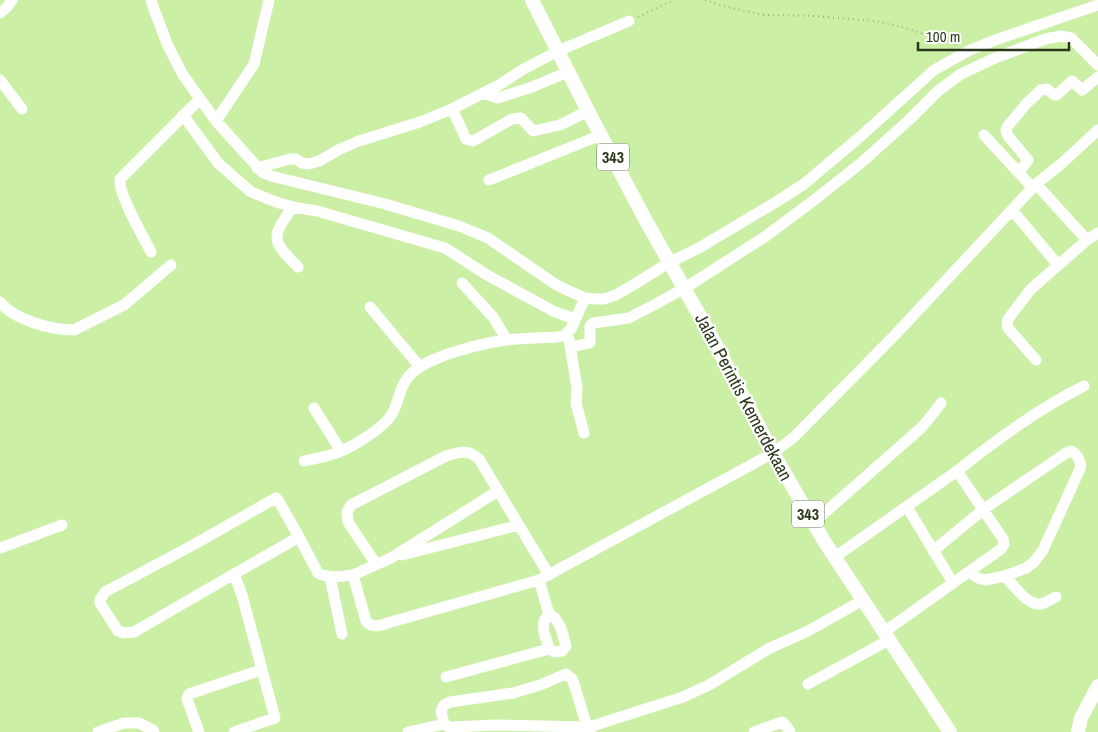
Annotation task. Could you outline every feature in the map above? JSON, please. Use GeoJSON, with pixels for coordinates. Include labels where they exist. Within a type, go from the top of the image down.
{"type":"FeatureCollection","features":[{"type":"Feature","properties":{"kind":"main road"},"geometry":{"type":"LineString","coordinates":[[520,0],[533,2]]}},
{"type":"Feature","properties":{"kind":"main road","name":"343"},"geometry":{"type":"LineString","coordinates":[[533,2],[588,111],[670,263]]}},
{"type":"Feature","properties":{"kind":"main road","name":"Jalan Perintis Kemerdekaan"},"geometry":{"type":"LineString","coordinates":[[670,263],[772,453],[813,523],[950,732]]}},
{"type":"Feature","properties":{"kind":"main road"},"geometry":{"type":"LineString","coordinates":[[1078,732],[1081,718],[1098,686]]}},
{"type":"Feature","properties":{"kind":"street"},"geometry":{"type":"LineString","coordinates":[[0,13],[12,0]]}},
{"type":"Feature","properties":{"kind":"street"},"geometry":{"type":"LineString","coordinates":[[151,0],[168,46],[182,74],[191,107],[218,164],[251,192],[293,207],[317,211],[445,248],[487,275],[555,312],[580,309],[596,299],[616,295],[776,202],[804,184],[934,70],[970,50],[998,38],[1098,5]]}},
{"type":"Feature","properties":{"kind":"street"},"geometry":{"type":"LineString","coordinates":[[216,121],[254,64],[269,0]]}},
{"type":"Feature","properties":{"kind":"street"},"geometry":{"type":"LineString","coordinates":[[257,168],[290,159],[296,159],[302,163],[309,164],[359,141],[452,110],[558,51],[629,21]]}},
{"type":"Feature","properties":{"kind":"street"},"geometry":{"type":"LineString","coordinates":[[570,347],[589,344],[590,326],[593,323],[629,318],[684,287],[766,236],[861,163],[938,91],[961,74],[995,58],[1045,39],[1061,36],[1071,38],[1098,65]]}},
{"type":"Feature","properties":{"kind":"street"},"geometry":{"type":"LineString","coordinates":[[483,93],[498,98],[532,87],[568,72]]}},
{"type":"Feature","properties":{"kind":"street"},"geometry":{"type":"LineString","coordinates":[[1018,172],[1028,160],[1008,136],[1006,130],[1026,104],[1042,89],[1047,89],[1056,95],[1072,81],[1082,90],[1098,77]]}},
{"type":"Feature","properties":{"kind":"street"},"geometry":{"type":"LineString","coordinates":[[0,80],[22,109]]}},
{"type":"Feature","properties":{"kind":"street"},"geometry":{"type":"LineString","coordinates":[[191,107],[216,121],[262,172],[271,176],[385,204],[459,226],[488,238],[555,284],[580,309]]}},
{"type":"Feature","properties":{"kind":"street"},"geometry":{"type":"LineString","coordinates":[[151,252],[124,197],[119,183],[120,179],[191,107]]}},
{"type":"Feature","properties":{"kind":"street"},"geometry":{"type":"LineString","coordinates":[[452,110],[466,139],[473,141],[512,119],[521,118],[533,131],[560,125],[588,111]]}},
{"type":"Feature","properties":{"kind":"street"},"geometry":{"type":"LineString","coordinates":[[353,575],[368,624],[372,626],[392,622],[544,577],[772,453],[794,437],[894,336],[1034,186],[1062,164],[1098,130]]}},
{"type":"Feature","properties":{"kind":"street"},"geometry":{"type":"LineString","coordinates":[[489,180],[601,135]]}},
{"type":"Feature","properties":{"kind":"street"},"geometry":{"type":"LineString","coordinates":[[984,135],[1018,172],[1087,240]]}},
{"type":"Feature","properties":{"kind":"street"},"geometry":{"type":"LineString","coordinates":[[293,207],[280,224],[277,233],[278,245],[298,267]]}},
{"type":"Feature","properties":{"kind":"street"},"geometry":{"type":"LineString","coordinates":[[1012,210],[1058,265]]}},
{"type":"Feature","properties":{"kind":"street"},"geometry":{"type":"LineString","coordinates":[[1036,360],[1008,328],[1007,321],[1031,289],[1087,240],[1098,233]]}},
{"type":"Feature","properties":{"kind":"street"},"geometry":{"type":"LineString","coordinates":[[0,302],[5,308],[40,325],[74,330],[124,305],[171,265]]}},
{"type":"Feature","properties":{"kind":"street"},"geometry":{"type":"LineString","coordinates":[[462,283],[493,317],[507,340]]}},
{"type":"Feature","properties":{"kind":"street"},"geometry":{"type":"LineString","coordinates":[[370,307],[420,367]]}},
{"type":"Feature","properties":{"kind":"street"},"geometry":{"type":"LineString","coordinates":[[304,461],[341,452],[379,429],[391,416],[397,405],[401,387],[408,376],[420,367],[471,346],[507,340],[565,335],[573,326],[580,309]]}},
{"type":"Feature","properties":{"kind":"street"},"geometry":{"type":"LineString","coordinates":[[568,332],[577,388],[576,403],[584,433]]}},
{"type":"Feature","properties":{"kind":"street"},"geometry":{"type":"LineString","coordinates":[[834,557],[958,471],[984,449],[1036,412],[1084,386]]}},
{"type":"Feature","properties":{"kind":"street"},"geometry":{"type":"LineString","coordinates":[[813,523],[921,428],[942,402]]}},
{"type":"Feature","properties":{"kind":"street"},"geometry":{"type":"LineString","coordinates":[[314,408],[341,452]]}},
{"type":"Feature","properties":{"kind":"street"},"geometry":{"type":"LineString","coordinates":[[376,564],[348,522],[347,512],[351,505],[446,456],[468,452],[479,459],[519,526],[544,577],[549,614],[555,618],[561,628],[566,646],[562,651],[554,652],[550,649],[543,624],[544,618],[549,614]]}},
{"type":"Feature","properties":{"kind":"street"},"geometry":{"type":"LineString","coordinates":[[933,551],[984,509],[1066,453],[1074,453],[1082,464],[1039,556],[1034,562],[1026,568],[1006,576],[985,580],[969,572]]}},
{"type":"Feature","properties":{"kind":"street"},"geometry":{"type":"LineString","coordinates":[[808,684],[887,636],[953,583],[1001,549],[1004,544],[1003,538],[958,471]]}},
{"type":"Feature","properties":{"kind":"street"},"geometry":{"type":"LineString","coordinates":[[391,558],[498,491]]}},
{"type":"Feature","properties":{"kind":"street"},"geometry":{"type":"LineString","coordinates":[[299,537],[134,632],[124,634],[118,631],[100,603],[105,592],[276,498],[299,537],[318,572],[321,575],[330,577],[353,575],[391,558],[519,526]]}},
{"type":"Feature","properties":{"kind":"street"},"geometry":{"type":"LineString","coordinates":[[906,507],[953,583]]}},
{"type":"Feature","properties":{"kind":"street"},"geometry":{"type":"LineString","coordinates":[[0,548],[62,525]]}},
{"type":"Feature","properties":{"kind":"street"},"geometry":{"type":"LineString","coordinates":[[234,574],[242,595],[275,718],[234,732]]}},
{"type":"Feature","properties":{"kind":"street"},"geometry":{"type":"LineString","coordinates":[[1006,576],[1026,599],[1034,603],[1042,604],[1056,597]]}},
{"type":"Feature","properties":{"kind":"street"},"geometry":{"type":"LineString","coordinates":[[330,577],[342,634]]}},
{"type":"Feature","properties":{"kind":"street"},"geometry":{"type":"LineString","coordinates":[[408,732],[444,724],[448,727],[495,725],[590,729],[683,697],[709,685],[768,649],[808,631],[863,600]]}},
{"type":"Feature","properties":{"kind":"street"},"geometry":{"type":"LineString","coordinates":[[446,676],[550,649]]}},
{"type":"Feature","properties":{"kind":"street"},"geometry":{"type":"LineString","coordinates":[[198,732],[187,699],[189,694],[261,670]]}},
{"type":"Feature","properties":{"kind":"street"},"geometry":{"type":"LineString","coordinates":[[444,724],[442,711],[444,705],[450,702],[514,693],[566,674],[572,678],[576,687],[590,729]]}},
{"type":"Feature","properties":{"kind":"street"},"geometry":{"type":"LineString","coordinates":[[754,732],[782,722],[790,732]]}},
{"type":"Feature","properties":{"kind":"street"},"geometry":{"type":"LineString","coordinates":[[98,732],[124,723],[139,723],[154,732]]}},
{"type":"Feature","properties":{"kind":"path"},"geometry":{"type":"LineString","coordinates":[[629,21],[674,0]]}},
{"type":"Feature","properties":{"kind":"path"},"geometry":{"type":"LineString","coordinates":[[705,0],[764,15],[875,20],[934,37],[970,50]]}}]}
